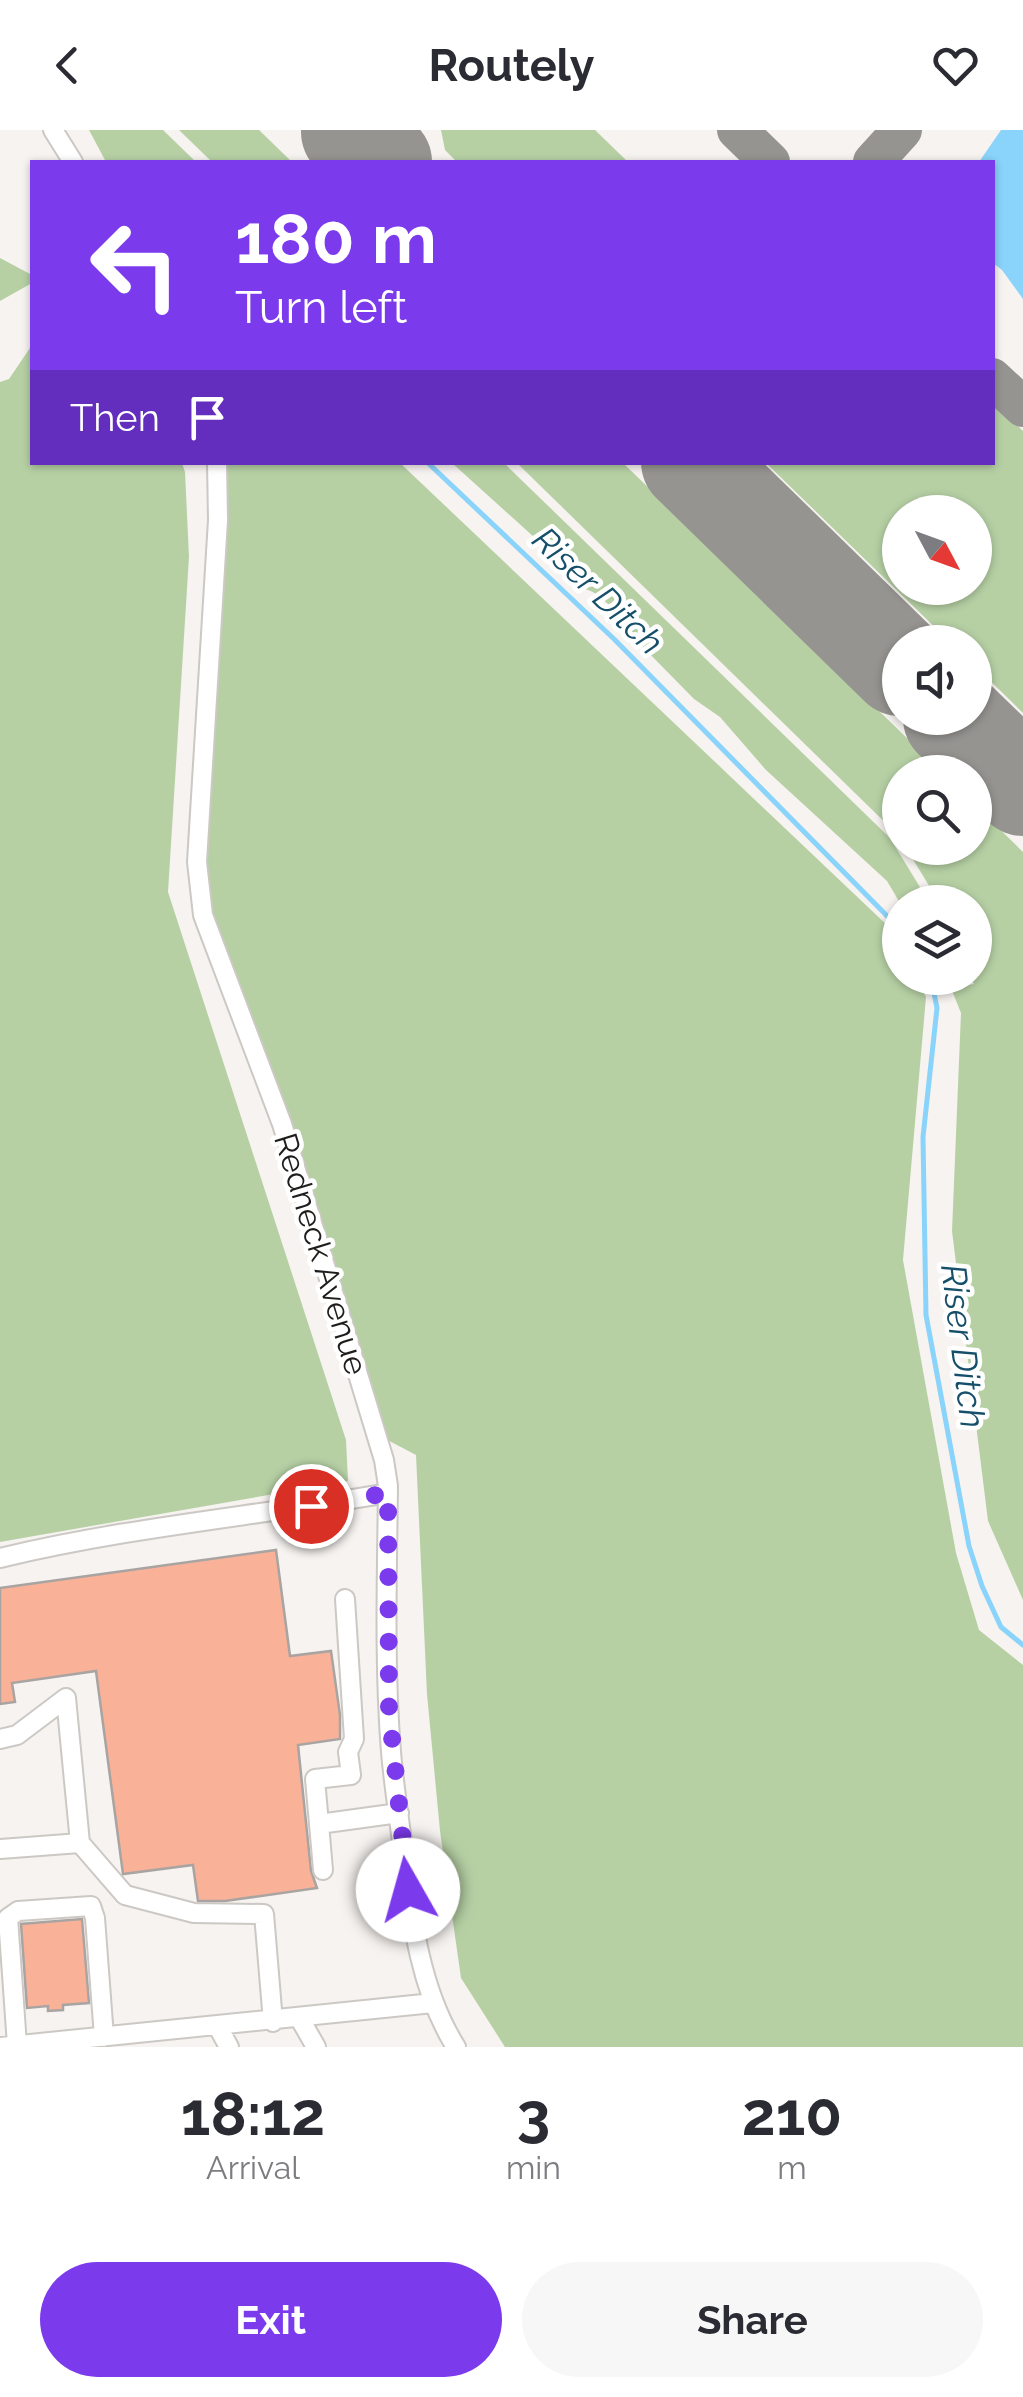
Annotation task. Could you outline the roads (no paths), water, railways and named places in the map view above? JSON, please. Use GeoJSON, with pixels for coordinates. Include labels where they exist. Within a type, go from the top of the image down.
{"type":"FeatureCollection","features":[{"type":"Feature","properties":{"kind":"street"},"geometry":{"type":"LineString","coordinates":[[53,130],[73,160]]}},
{"type":"Feature","properties":{"kind":"street","name":"Redneck Avenue"},"geometry":{"type":"LineString","coordinates":[[216,465],[218,520],[197,862],[201,901],[306,1200],[345,1340],[378,1435],[388,1493],[388,1681],[398,1814],[408,1890],[433,2004],[456,2047]]}},
{"type":"Feature","properties":{"kind":"street"},"geometry":{"type":"LineString","coordinates":[[0,1558],[148,1526],[273,1513],[388,1493]]}},
{"type":"Feature","properties":{"kind":"street"},"geometry":{"type":"LineString","coordinates":[[323,1870],[315,1779],[360,1774],[348,1752],[354,1739],[345,1599]]}},
{"type":"Feature","properties":{"kind":"street"},"geometry":{"type":"LineString","coordinates":[[351,1682],[388,1681]]}},
{"type":"Feature","properties":{"kind":"street"},"geometry":{"type":"LineString","coordinates":[[0,1739],[17,1735],[66,1698],[80,1844],[125,1895],[194,1913],[264,1914],[273,2022]]}},
{"type":"Feature","properties":{"kind":"street"},"geometry":{"type":"LineString","coordinates":[[354,1739],[390,1738]]}},
{"type":"Feature","properties":{"kind":"street"},"geometry":{"type":"LineString","coordinates":[[319,1824],[398,1814]]}},
{"type":"Feature","properties":{"kind":"street"},"geometry":{"type":"LineString","coordinates":[[0,1850],[80,1844]]}},
{"type":"Feature","properties":{"kind":"street"},"geometry":{"type":"LineString","coordinates":[[104,2037],[92,1906],[18,1911],[8,1918],[8,2046],[273,2022],[433,2004]]}},
{"type":"Feature","properties":{"kind":"street"},"geometry":{"type":"LineString","coordinates":[[300,2019],[316,2047]]}},
{"type":"Feature","properties":{"kind":"street"},"geometry":{"type":"LineString","coordinates":[[218,2027],[229,2047]]}},
{"type":"Feature","properties":{"kind":"water"},"geometry":{"type":"Polygon","coordinates":[[[1001,130],[1023,130],[1023,299],[995,265],[995,160],[980,160],[1001,130]]]}},
{"type":"Feature","properties":{"kind":"waterway","name":"Riser Ditch"},"geometry":{"type":"LineString","coordinates":[[430,465],[614,639],[882,911]]}},
{"type":"Feature","properties":{"kind":"waterway","name":"Riser Ditch"},"geometry":{"type":"LineString","coordinates":[[934,995],[937,1008],[923,1137],[926,1315],[969,1546],[1001,1627],[1023,1645]]}}]}
